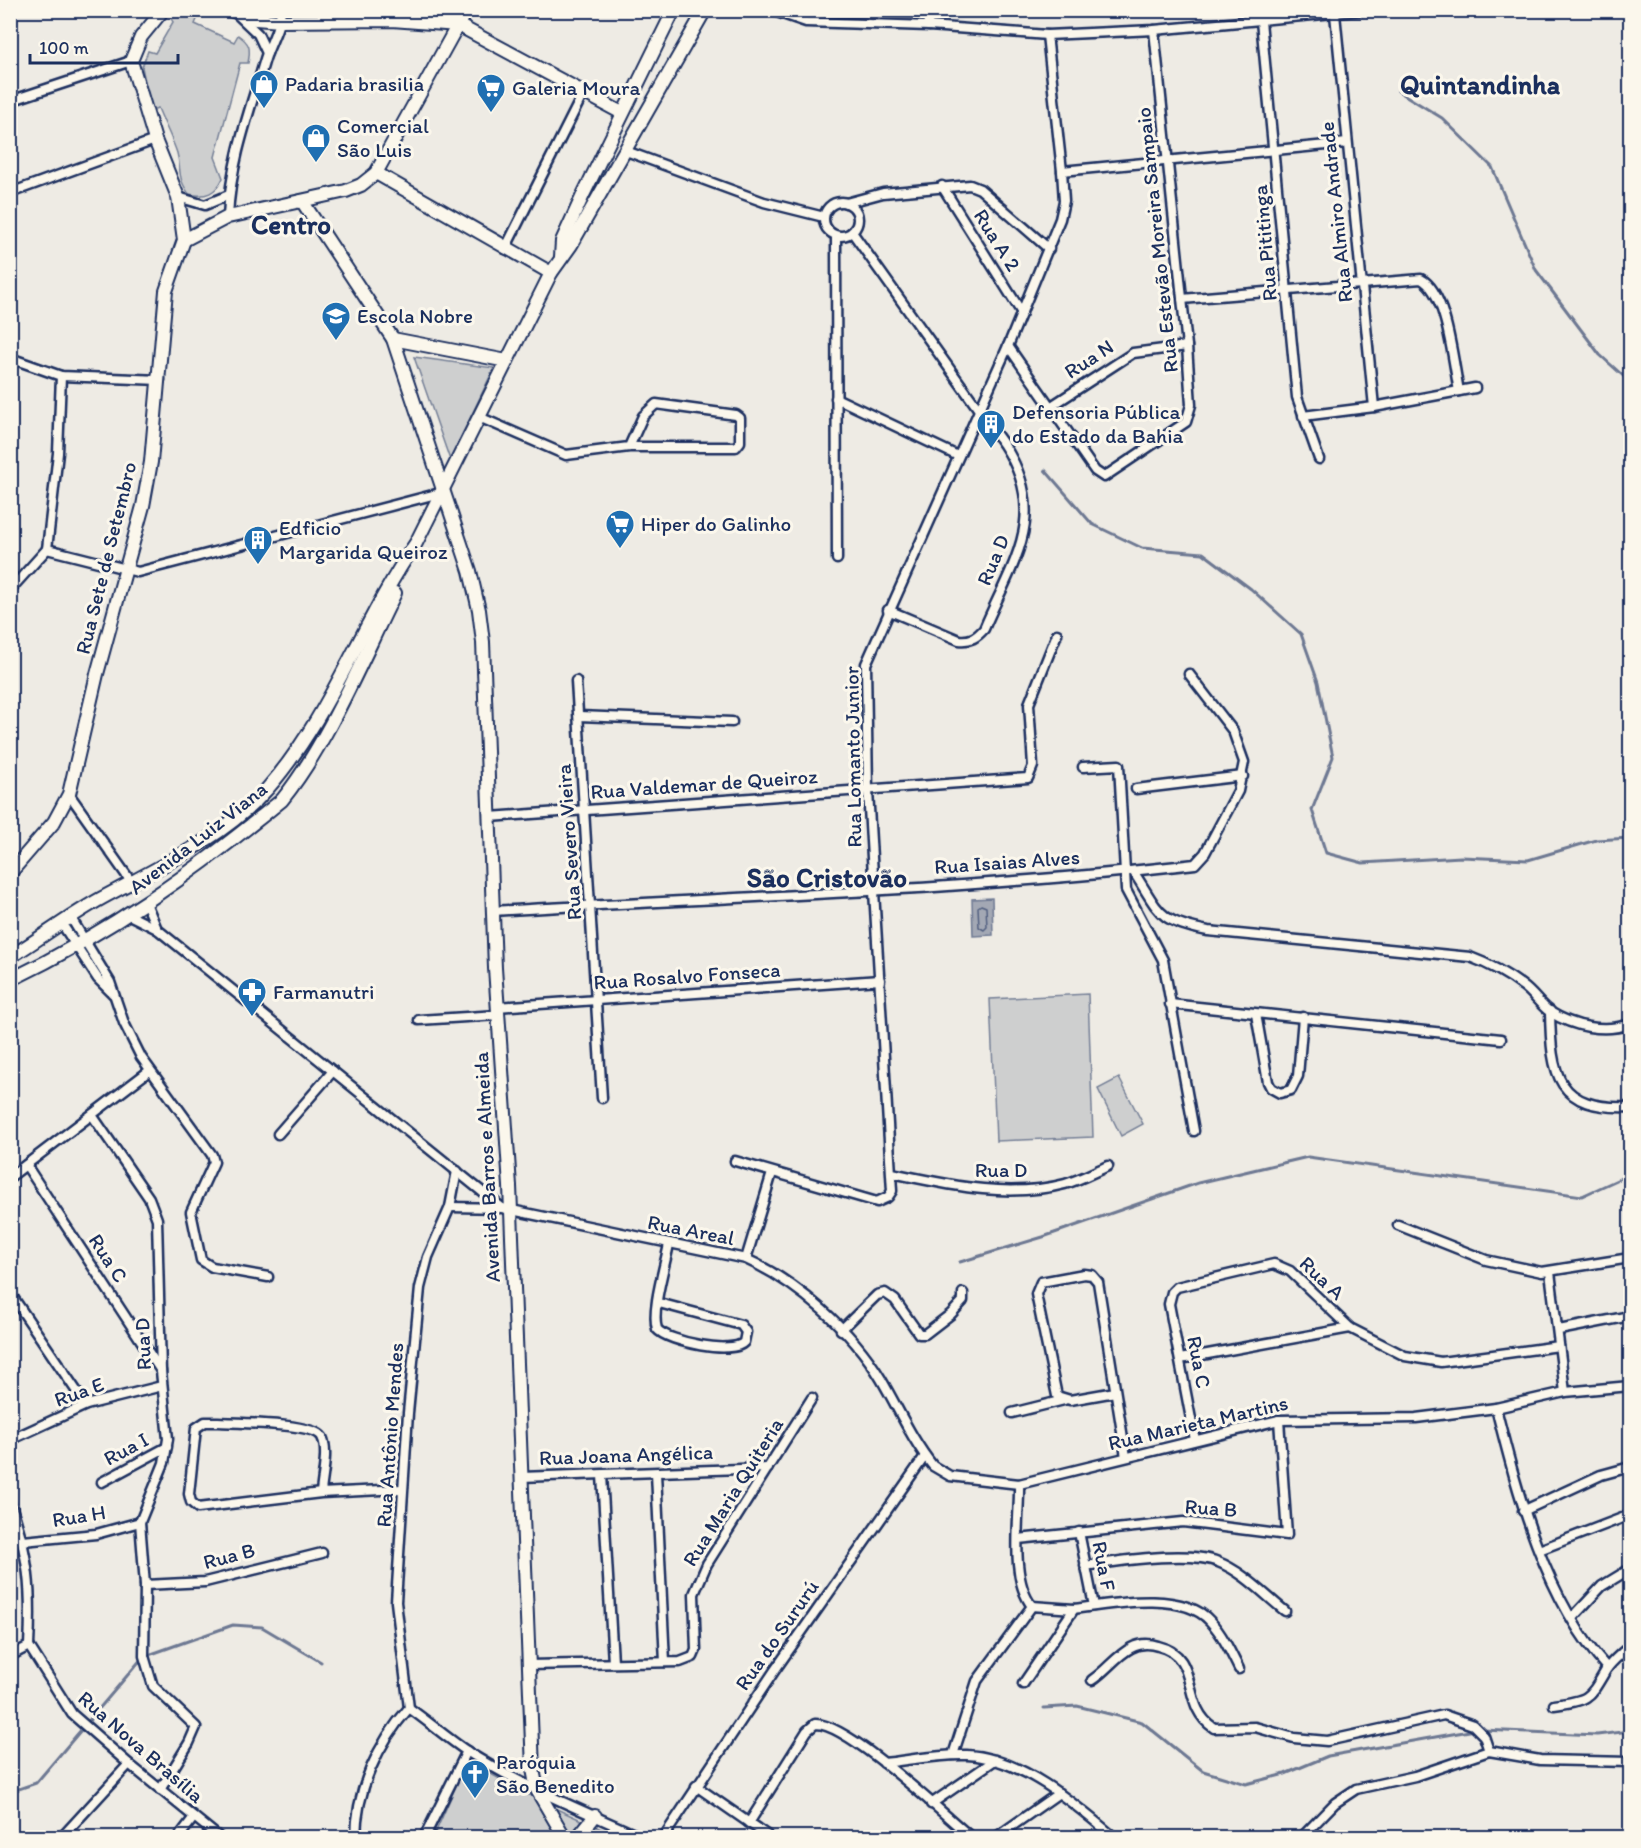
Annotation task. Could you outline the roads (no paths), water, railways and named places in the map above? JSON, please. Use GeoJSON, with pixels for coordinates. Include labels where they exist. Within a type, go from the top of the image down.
{"type":"FeatureCollection","features":[{"type":"Feature","properties":{"kind":"street"},"geometry":{"type":"LineString","coordinates":[[10,101],[131,61],[141,37],[163,10]]}},
{"type":"Feature","properties":{"kind":"street"},"geometry":{"type":"LineString","coordinates":[[184,240],[228,217],[346,191],[361,185],[376,173],[466,10]]}},
{"type":"Feature","properties":{"kind":"street"},"geometry":{"type":"LineString","coordinates":[[561,257],[562,241],[622,112],[674,10]]}},
{"type":"Feature","properties":{"kind":"street","name":"Avenida Luiz Viana"},"geometry":{"type":"LineString","coordinates":[[10,957],[212,835],[253,804],[279,776],[329,697],[444,492],[551,273],[568,250],[626,151],[705,10]]}},
{"type":"Feature","properties":{"kind":"street"},"geometry":{"type":"LineString","coordinates":[[771,10],[806,22],[929,26],[1047,35],[1154,30],[1366,10]]}},
{"type":"Feature","properties":{"kind":"street"},"geometry":{"type":"LineString","coordinates":[[925,10],[929,26]]}},
{"type":"Feature","properties":{"kind":"street"},"geometry":{"type":"LineString","coordinates":[[233,12],[458,25],[622,112]]}},
{"type":"Feature","properties":{"kind":"street"},"geometry":{"type":"LineString","coordinates":[[233,12],[258,34],[267,53]]}},
{"type":"Feature","properties":{"kind":"street","name":"Rua Almiro Andrade"},"geometry":{"type":"LineString","coordinates":[[1335,14],[1374,406]]}},
{"type":"Feature","properties":{"kind":"street"},"geometry":{"type":"LineString","coordinates":[[228,217],[229,195],[244,132],[280,16]]}},
{"type":"Feature","properties":{"kind":"street","name":"Rua Pititinga"},"geometry":{"type":"LineString","coordinates":[[1261,21],[1297,397],[1319,459]]}},
{"type":"Feature","properties":{"kind":"street","name":"Rua Estevão Moreira Sampaio"},"geometry":{"type":"LineString","coordinates":[[1050,407],[1095,471],[1104,477],[1186,422],[1191,405],[1169,162],[1154,30]]}},
{"type":"Feature","properties":{"kind":"street","name":"Rua Lomanto Junior"},"geometry":{"type":"LineString","coordinates":[[772,1173],[877,1202],[888,1197],[892,1191],[868,791],[866,664],[888,610],[1008,346],[1060,219],[1064,201],[1062,171],[1047,35]]}},
{"type":"Feature","properties":{"kind":"street","name":"Rua Sete de Setembro"},"geometry":{"type":"LineString","coordinates":[[11,872],[54,822],[69,794],[151,462],[160,380],[166,291],[184,240],[178,197],[155,140],[131,61]]}},
{"type":"Feature","properties":{"kind":"street"},"geometry":{"type":"LineString","coordinates":[[504,249],[584,92]]}},
{"type":"Feature","properties":{"kind":"street"},"geometry":{"type":"LineString","coordinates":[[10,193],[155,140]]}},
{"type":"Feature","properties":{"kind":"street"},"geometry":{"type":"LineString","coordinates":[[1062,171],[1347,143]]}},
{"type":"Feature","properties":{"kind":"street"},"geometry":{"type":"LineString","coordinates":[[626,151],[764,202],[824,218]]}},
{"type":"Feature","properties":{"kind":"street"},"geometry":{"type":"LineString","coordinates":[[376,173],[504,249],[551,273]]}},
{"type":"Feature","properties":{"kind":"street"},"geometry":{"type":"LineString","coordinates":[[824,218],[834,204],[883,194],[959,184],[980,189],[1049,249]]}},
{"type":"Feature","properties":{"kind":"street","name":"Rua A 2"},"geometry":{"type":"LineString","coordinates":[[942,186],[1022,313]]}},
{"type":"Feature","properties":{"kind":"street"},"geometry":{"type":"LineString","coordinates":[[178,197],[205,205],[229,195]]}},
{"type":"Feature","properties":{"kind":"street","name":"Avenida Barros e Almeida"},"geometry":{"type":"LineString","coordinates":[[302,201],[393,339],[444,492],[479,610],[483,642],[506,1209],[521,1477],[533,1769],[537,1790],[565,1838]]}},
{"type":"Feature","properties":{"kind":"street"},"geometry":{"type":"LineString","coordinates":[[836,236],[852,232],[856,227],[857,216],[846,203]]}},
{"type":"Feature","properties":{"kind":"street"},"geometry":{"type":"LineString","coordinates":[[824,218],[827,229],[836,236]]}},
{"type":"Feature","properties":{"kind":"street","name":"Rua D"},"geometry":{"type":"LineString","coordinates":[[852,232],[1018,465],[1027,492],[1028,510],[1024,534],[984,629],[976,637],[968,641],[959,640],[888,610]]}},
{"type":"Feature","properties":{"kind":"street"},"geometry":{"type":"LineString","coordinates":[[836,236],[837,559]]}},
{"type":"Feature","properties":{"kind":"street"},"geometry":{"type":"LineString","coordinates":[[1182,299],[1414,278],[1429,283],[1442,307],[1459,391]]}},
{"type":"Feature","properties":{"kind":"street"},"geometry":{"type":"LineString","coordinates":[[393,339],[507,361]]}},
{"type":"Feature","properties":{"kind":"street"},"geometry":{"type":"LineString","coordinates":[[1008,346],[1050,407]]}},
{"type":"Feature","properties":{"kind":"street","name":"Rua N"},"geometry":{"type":"LineString","coordinates":[[1050,407],[1132,353],[1187,346]]}},
{"type":"Feature","properties":{"kind":"street"},"geometry":{"type":"LineString","coordinates":[[10,358],[61,376],[160,380]]}},
{"type":"Feature","properties":{"kind":"street"},"geometry":{"type":"LineString","coordinates":[[10,590],[47,549],[58,453],[61,376]]}},
{"type":"Feature","properties":{"kind":"street"},"geometry":{"type":"LineString","coordinates":[[1303,416],[1475,388]]}},
{"type":"Feature","properties":{"kind":"street"},"geometry":{"type":"LineString","coordinates":[[836,398],[958,456]]}},
{"type":"Feature","properties":{"kind":"street"},"geometry":{"type":"LineString","coordinates":[[479,417],[566,455],[629,447],[736,447],[740,442],[740,418],[736,415],[656,404],[643,416],[629,447]]}},
{"type":"Feature","properties":{"kind":"street"},"geometry":{"type":"LineString","coordinates":[[47,549],[125,570],[147,570],[444,492]]}},
{"type":"Feature","properties":{"kind":"street","name":"Avenida Luiz Viana"},"geometry":{"type":"LineString","coordinates":[[10,980],[80,945],[129,915],[233,840],[282,800],[292,787],[339,704],[400,582],[416,543]]}},
{"type":"Feature","properties":{"kind":"street","name":"Rua Valdemar de Queiroz"},"geometry":{"type":"LineString","coordinates":[[490,818],[1028,778],[1033,766],[1029,704],[1057,634]]}},
{"type":"Feature","properties":{"kind":"street","name":"Rua Isaias Alves"},"geometry":{"type":"LineString","coordinates":[[493,911],[875,889],[1128,872],[1195,864],[1200,861],[1238,791],[1243,776],[1242,748],[1233,731],[1189,674]]}},
{"type":"Feature","properties":{"kind":"street","name":"Rua Severo Vieira"},"geometry":{"type":"LineString","coordinates":[[576,681],[592,905],[595,1001],[602,1098]]}},
{"type":"Feature","properties":{"kind":"street"},"geometry":{"type":"LineString","coordinates":[[579,716],[732,722]]}},
{"type":"Feature","properties":{"kind":"street"},"geometry":{"type":"LineString","coordinates":[[1083,767],[1119,765],[1128,872],[1126,890],[1163,960],[1194,1131]]}},
{"type":"Feature","properties":{"kind":"street"},"geometry":{"type":"LineString","coordinates":[[279,776],[292,787]]}},
{"type":"Feature","properties":{"kind":"street"},"geometry":{"type":"LineString","coordinates":[[1136,789],[1243,776]]}},
{"type":"Feature","properties":{"kind":"street"},"geometry":{"type":"LineString","coordinates":[[69,794],[132,883]]}},
{"type":"Feature","properties":{"kind":"street"},"geometry":{"type":"LineString","coordinates":[[1128,872],[1161,915],[1181,926],[1208,931],[1470,957],[1507,975],[1526,988],[1550,1011],[1588,1028],[1619,1028],[1630,1024]]}},
{"type":"Feature","properties":{"kind":"street"},"geometry":{"type":"LineString","coordinates":[[146,903],[158,929]]}},
{"type":"Feature","properties":{"kind":"street"},"geometry":{"type":"LineString","coordinates":[[129,915],[158,929],[506,1209]]}},
{"type":"Feature","properties":{"kind":"street"},"geometry":{"type":"LineString","coordinates":[[67,921],[100,983],[112,993],[128,1032],[149,1071],[212,1155],[214,1162],[190,1212],[198,1254],[206,1265],[212,1267],[268,1277]]}},
{"type":"Feature","properties":{"kind":"street","name":"Rua Rosalvo Fonseca"},"geometry":{"type":"LineString","coordinates":[[419,1020],[595,1001],[880,980]]}},
{"type":"Feature","properties":{"kind":"street"},"geometry":{"type":"LineString","coordinates":[[1170,1004],[1501,1039]]}},
{"type":"Feature","properties":{"kind":"street"},"geometry":{"type":"LineString","coordinates":[[1550,1011],[1552,1056],[1557,1076],[1568,1091],[1593,1106],[1630,1107]]}},
{"type":"Feature","properties":{"kind":"street"},"geometry":{"type":"LineString","coordinates":[[1256,1014],[1268,1082],[1271,1088],[1281,1093],[1291,1089],[1298,1077],[1303,1017]]}},
{"type":"Feature","properties":{"kind":"street"},"geometry":{"type":"LineString","coordinates":[[10,1177],[149,1071]]}},
{"type":"Feature","properties":{"kind":"street"},"geometry":{"type":"LineString","coordinates":[[278,1134],[333,1071]]}},
{"type":"Feature","properties":{"kind":"street","name":"Rua D"},"geometry":{"type":"LineString","coordinates":[[92,1115],[154,1208],[158,1230],[161,1371],[167,1447],[164,1462],[141,1522],[145,1585],[143,1648],[149,1679],[196,1726],[189,1743],[160,1790]]}},
{"type":"Feature","properties":{"kind":"street"},"geometry":{"type":"LineString","coordinates":[[735,1161],[772,1173],[746,1259]]}},
{"type":"Feature","properties":{"kind":"street","name":"Rua C"},"geometry":{"type":"LineString","coordinates":[[26,1166],[161,1371]]}},
{"type":"Feature","properties":{"kind":"street","name":"Rua D"},"geometry":{"type":"LineString","coordinates":[[892,1173],[963,1188],[999,1190],[1067,1183],[1108,1166]]}},
{"type":"Feature","properties":{"kind":"street","name":"Rua Antônio Mendes"},"geometry":{"type":"LineString","coordinates":[[409,1708],[396,1602],[402,1490],[420,1288],[428,1257],[450,1207],[457,1171]]}},
{"type":"Feature","properties":{"kind":"street","name":"Rua Areal"},"geometry":{"type":"LineString","coordinates":[[450,1207],[506,1209],[746,1259],[786,1280],[841,1330],[874,1369],[925,1456]]}},
{"type":"Feature","properties":{"kind":"street"},"geometry":{"type":"LineString","coordinates":[[1398,1225],[1486,1260],[1550,1272],[1630,1258]]}},
{"type":"Feature","properties":{"kind":"street"},"geometry":{"type":"LineString","coordinates":[[658,1303],[741,1325],[746,1332],[744,1342],[738,1347],[725,1348],[664,1335],[656,1326],[658,1303],[669,1244]]}},
{"type":"Feature","properties":{"kind":"street","name":"Rua A"},"geometry":{"type":"LineString","coordinates":[[1172,1292],[1177,1287],[1274,1264],[1282,1266],[1350,1329],[1405,1356],[1440,1362],[1559,1346]]}},
{"type":"Feature","properties":{"kind":"street"},"geometry":{"type":"LineString","coordinates":[[1550,1272],[1565,1392]]}},
{"type":"Feature","properties":{"kind":"street"},"geometry":{"type":"LineString","coordinates":[[1064,1400],[1054,1391],[1036,1289],[1041,1282],[1084,1274],[1092,1275],[1098,1282],[1126,1457]]}},
{"type":"Feature","properties":{"kind":"street","name":"Rua C"},"geometry":{"type":"LineString","coordinates":[[1172,1292],[1169,1304],[1195,1440]]}},
{"type":"Feature","properties":{"kind":"street"},"geometry":{"type":"LineString","coordinates":[[10,1293],[86,1406]]}},
{"type":"Feature","properties":{"kind":"street"},"geometry":{"type":"LineString","coordinates":[[841,1330],[877,1295],[885,1293],[895,1300],[919,1334],[925,1334],[957,1309],[963,1301],[963,1293]]}},
{"type":"Feature","properties":{"kind":"street"},"geometry":{"type":"LineString","coordinates":[[1559,1330],[1630,1316]]}},
{"type":"Feature","properties":{"kind":"street"},"geometry":{"type":"LineString","coordinates":[[1180,1359],[1350,1329]]}},
{"type":"Feature","properties":{"kind":"street","name":"Rua E"},"geometry":{"type":"LineString","coordinates":[[10,1440],[86,1406],[162,1386]]}},
{"type":"Feature","properties":{"kind":"street","name":"Rua Marieta Martins"},"geometry":{"type":"LineString","coordinates":[[925,1456],[945,1474],[1019,1484],[1279,1420],[1416,1418],[1496,1408],[1565,1392],[1630,1386]]}},
{"type":"Feature","properties":{"kind":"street"},"geometry":{"type":"LineString","coordinates":[[1012,1413],[1064,1400],[1115,1392]]}},
{"type":"Feature","properties":{"kind":"street","name":"Rua Maria Quiteria"},"geometry":{"type":"LineString","coordinates":[[528,1665],[686,1661],[694,1655],[693,1603],[696,1586],[812,1398]]}},
{"type":"Feature","properties":{"kind":"street"},"geometry":{"type":"LineString","coordinates":[[1496,1408],[1523,1511],[1539,1550],[1573,1617],[1607,1668]]}},
{"type":"Feature","properties":{"kind":"street","name":"Rua B"},"geometry":{"type":"LineString","coordinates":[[1018,1539],[1183,1522],[1287,1535],[1279,1420]]}},
{"type":"Feature","properties":{"kind":"street"},"geometry":{"type":"LineString","coordinates":[[321,1493],[324,1447],[320,1434],[300,1428],[218,1422],[205,1422],[196,1428],[190,1482],[193,1506],[208,1509],[321,1493],[402,1490]]}},
{"type":"Feature","properties":{"kind":"street","name":"Rua I"},"geometry":{"type":"LineString","coordinates":[[102,1482],[167,1447]]}},
{"type":"Feature","properties":{"kind":"street","name":"Rua do Sururú"},"geometry":{"type":"LineString","coordinates":[[663,1838],[696,1786],[925,1456]]}},
{"type":"Feature","properties":{"kind":"street"},"geometry":{"type":"LineString","coordinates":[[1523,1511],[1601,1475],[1630,1467]]}},
{"type":"Feature","properties":{"kind":"street","name":"Rua Joana Angélica"},"geometry":{"type":"LineString","coordinates":[[521,1477],[768,1468]]}},
{"type":"Feature","properties":{"kind":"street"},"geometry":{"type":"LineString","coordinates":[[656,1473],[665,1662]]}},
{"type":"Feature","properties":{"kind":"street"},"geometry":{"type":"LineString","coordinates":[[602,1475],[613,1662]]}},
{"type":"Feature","properties":{"kind":"street"},"geometry":{"type":"LineString","coordinates":[[1019,1484],[1020,1574],[1028,1601],[1032,1606],[1074,1609],[1156,1602],[1180,1605],[1194,1610],[1209,1620],[1239,1670]]}},
{"type":"Feature","properties":{"kind":"street"},"geometry":{"type":"LineString","coordinates":[[10,1502],[23,1541],[32,1603],[29,1646],[10,1656]]}},
{"type":"Feature","properties":{"kind":"street"},"geometry":{"type":"LineString","coordinates":[[1539,1550],[1630,1515]]}},
{"type":"Feature","properties":{"kind":"street","name":"Rua H"},"geometry":{"type":"LineString","coordinates":[[23,1541],[96,1534],[141,1522]]}},
{"type":"Feature","properties":{"kind":"street","name":"Rua F"},"geometry":{"type":"LineString","coordinates":[[1079,1533],[1094,1606]]}},
{"type":"Feature","properties":{"kind":"street","name":"Rua B"},"geometry":{"type":"LineString","coordinates":[[145,1585],[205,1582],[322,1552]]}},
{"type":"Feature","properties":{"kind":"street"},"geometry":{"type":"LineString","coordinates":[[1086,1566],[1146,1558],[1211,1560],[1230,1569],[1285,1611]]}},
{"type":"Feature","properties":{"kind":"street"},"geometry":{"type":"LineString","coordinates":[[1573,1617],[1602,1586],[1630,1569]]}},
{"type":"Feature","properties":{"kind":"street"},"geometry":{"type":"LineString","coordinates":[[953,1755],[977,1681],[1032,1606]]}},
{"type":"Feature","properties":{"kind":"street"},"geometry":{"type":"LineString","coordinates":[[1023,1684],[1074,1609]]}},
{"type":"Feature","properties":{"kind":"street"},"geometry":{"type":"LineString","coordinates":[[1092,1680],[1130,1648],[1140,1644],[1166,1647],[1175,1653],[1187,1669],[1193,1702],[1209,1724],[1226,1729],[1255,1727],[1293,1738],[1327,1741],[1444,1715],[1473,1725],[1484,1736],[1489,1751]]}},
{"type":"Feature","properties":{"kind":"street"},"geometry":{"type":"LineString","coordinates":[[1554,1705],[1587,1698],[1600,1684],[1607,1668],[1630,1645]]}},
{"type":"Feature","properties":{"kind":"street","name":"Rua Nova Brasília"},"geometry":{"type":"LineString","coordinates":[[29,1646],[72,1714],[220,1838]]}},
{"type":"Feature","properties":{"kind":"street"},"geometry":{"type":"LineString","coordinates":[[356,1838],[362,1796],[374,1762],[386,1737],[409,1708],[467,1751],[537,1790],[643,1838]]}},
{"type":"Feature","properties":{"kind":"street"},"geometry":{"type":"LineString","coordinates":[[749,1823],[807,1731],[815,1724],[829,1726],[884,1762],[972,1838]]}},
{"type":"Feature","properties":{"kind":"street"},"geometry":{"type":"LineString","coordinates":[[428,1836],[467,1751]]}},
{"type":"Feature","properties":{"kind":"street"},"geometry":{"type":"LineString","coordinates":[[1300,1838],[1335,1803],[1356,1789],[1415,1776],[1489,1751],[1540,1760],[1630,1762]]}},
{"type":"Feature","properties":{"kind":"street"},"geometry":{"type":"LineString","coordinates":[[884,1762],[953,1755],[995,1760],[1059,1792],[1110,1836]]}},
{"type":"Feature","properties":{"kind":"street"},"geometry":{"type":"LineString","coordinates":[[931,1804],[995,1760]]}},
{"type":"Feature","properties":{"kind":"street"},"geometry":{"type":"LineString","coordinates":[[61,1838],[129,1764]]}},
{"type":"Feature","properties":{"kind":"street"},"geometry":{"type":"LineString","coordinates":[[696,1786],[771,1838]]}},
{"type":"Feature","properties":{"kind":"street"},"geometry":{"type":"LineString","coordinates":[[995,1838],[1059,1792]]}},
{"type":"Feature","properties":{"kind":"street"},"geometry":{"type":"LineString","coordinates":[[577,1838],[596,1816]]}},
{"type":"Feature","properties":{"kind":"street"},"geometry":{"type":"LineString","coordinates":[[178,1838],[194,1818]]}},
{"type":"Feature","properties":{"kind":"water"},"geometry":{"type":"Polygon","coordinates":[[[992,898],[993,935],[973,936],[972,899],[992,898]]]}},
{"type":"Feature","properties":{"kind":"waterway"},"geometry":{"type":"LineString","coordinates":[[1398,91],[1442,118],[1492,167],[1536,270],[1600,355],[1630,382]]}},
{"type":"Feature","properties":{"kind":"waterway"},"geometry":{"type":"LineString","coordinates":[[1045,470],[1092,524],[1142,548],[1203,553],[1251,589],[1301,634],[1318,682],[1333,757],[1312,810],[1326,853],[1363,863],[1461,857],[1528,860],[1596,840],[1630,838]]}},
{"type":"Feature","properties":{"kind":"waterway"},"geometry":{"type":"LineString","coordinates":[[960,1262],[1043,1237],[1198,1183],[1308,1157],[1582,1196],[1630,1174]]}},
{"type":"Feature","properties":{"kind":"waterway"},"geometry":{"type":"LineString","coordinates":[[10,1792],[36,1783],[143,1657],[233,1625],[262,1627],[321,1662]]}},
{"type":"Feature","properties":{"kind":"waterway"},"geometry":{"type":"LineString","coordinates":[[1044,1708],[1077,1706],[1142,1722],[1203,1771],[1246,1784],[1285,1774],[1328,1756],[1475,1730]]}},
{"type":"Feature","properties":{"kind":"waterway"},"geometry":{"type":"LineString","coordinates":[[1482,1730],[1597,1735],[1630,1731]]}},
{"type":"Feature","properties":{"kind":"place","name":"Padaria brasilia"},"geometry":{"type":"Point","coordinates":[264,110]}},
{"type":"Feature","properties":{"kind":"place","name":"Galeria Moura"},"geometry":{"type":"Point","coordinates":[491,114]}},
{"type":"Feature","properties":{"kind":"place","name":"Comercial São Luis"},"geometry":{"type":"Point","coordinates":[316,164]}},
{"type":"Feature","properties":{"kind":"place","name":"Escola Nobre"},"geometry":{"type":"Point","coordinates":[336,342]}},
{"type":"Feature","properties":{"kind":"place","name":"Defensoria Pública do Estado da Bahia"},"geometry":{"type":"Point","coordinates":[991,450]}},
{"type":"Feature","properties":{"kind":"place","name":"Hiper do Galinho"},"geometry":{"type":"Point","coordinates":[620,550]}},
{"type":"Feature","properties":{"kind":"place","name":"Edficio Margarida Queiroz"},"geometry":{"type":"Point","coordinates":[258,566]}},
{"type":"Feature","properties":{"kind":"place","name":"Farmanutri"},"geometry":{"type":"Point","coordinates":[252,1018]}},
{"type":"Feature","properties":{"kind":"place","name":"Paróquia São Benedito"},"geometry":{"type":"Point","coordinates":[475,1800]}},
{"type":"Feature","properties":{"kind":"district","name":"Quintandinha"},"geometry":{"type":"Point","coordinates":[1480,85]}},
{"type":"Feature","properties":{"kind":"district","name":"Centro"},"geometry":{"type":"Point","coordinates":[291,225]}},
{"type":"Feature","properties":{"kind":"district","name":"São Cristovão"},"geometry":{"type":"Point","coordinates":[827,878]}}]}
